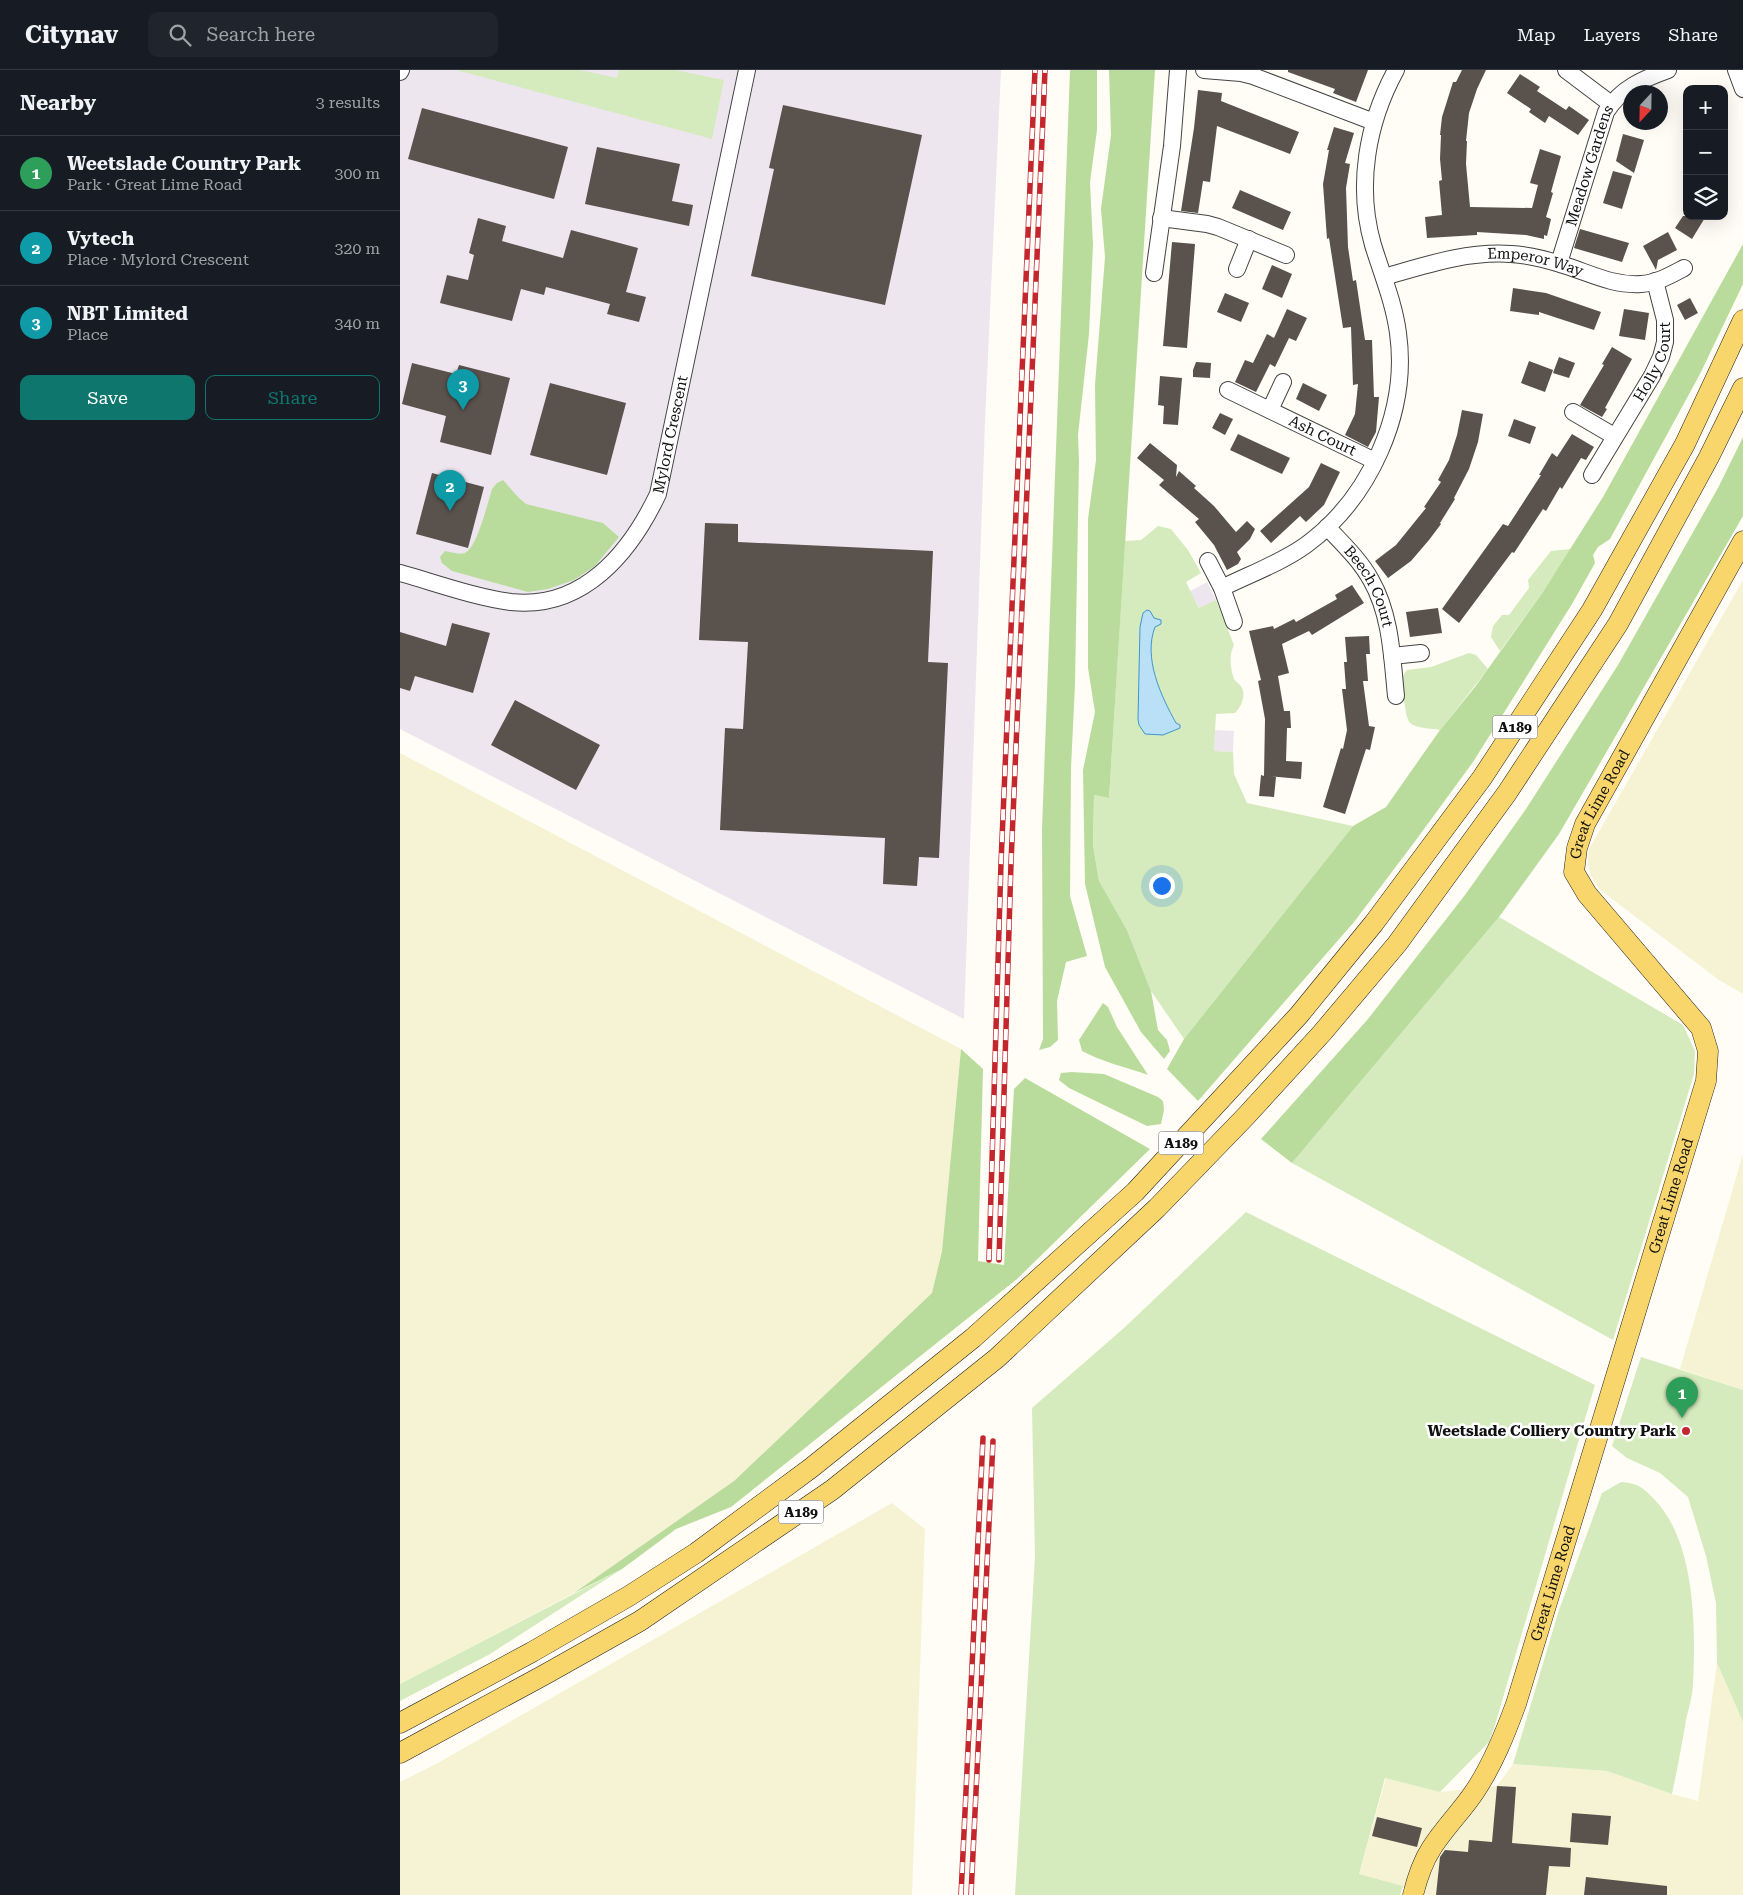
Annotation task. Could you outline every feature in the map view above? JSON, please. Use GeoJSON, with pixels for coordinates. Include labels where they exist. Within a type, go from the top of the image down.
{"type":"FeatureCollection","features":[{"type":"Feature","properties":{"kind":"main road","name":"A189"},"geometry":{"type":"LineString","coordinates":[[400,1723],[540,1648],[696,1553],[811,1468],[974,1338],[1135,1192],[1299,1016],[1374,924],[1482,778],[1597,601],[1685,444],[1743,320]]}},
{"type":"Feature","properties":{"kind":"main road","name":"A189"},"geometry":{"type":"LineString","coordinates":[[400,1753],[640,1621],[832,1490],[997,1358],[1157,1208],[1246,1116],[1322,1033],[1397,944],[1507,793],[1618,624],[1709,457],[1743,388]]}},
{"type":"Feature","properties":{"kind":"main road","name":"Great Lime Road"},"geometry":{"type":"LineString","coordinates":[[1413,1895],[1421,1868],[1430,1850],[1475,1792],[1486,1774],[1503,1739],[1516,1704],[1706,1081],[1708,1050],[1701,1028],[1587,894],[1574,872],[1577,848],[1585,824],[1743,541]]}},
{"type":"Feature","properties":{"kind":"street","name":"Mylord Crescent"},"geometry":{"type":"LineString","coordinates":[[400,573],[485,597],[512,602],[536,602],[560,598],[584,587],[603,571],[629,543],[646,520],[658,494],[747,70]]}},
{"type":"Feature","properties":{"kind":"street"},"geometry":{"type":"LineString","coordinates":[[1154,273],[1172,146],[1178,70]]}},
{"type":"Feature","properties":{"kind":"street"},"geometry":{"type":"LineString","coordinates":[[1204,70],[1253,76],[1374,122]]}},
{"type":"Feature","properties":{"kind":"street"},"geometry":{"type":"LineString","coordinates":[[1222,588],[1280,561],[1327,527],[1352,501],[1375,461],[1393,412],[1399,374],[1398,332],[1384,277],[1373,244],[1365,204],[1366,168],[1374,122],[1379,106],[1396,70]]}},
{"type":"Feature","properties":{"kind":"street"},"geometry":{"type":"LineString","coordinates":[[1566,70],[1611,104]]}},
{"type":"Feature","properties":{"kind":"street","name":"Meadow Gardens"},"geometry":{"type":"LineString","coordinates":[[1560,263],[1602,121],[1611,104],[1617,96],[1635,83],[1668,70]]}},
{"type":"Feature","properties":{"kind":"street"},"geometry":{"type":"LineString","coordinates":[[1736,70],[1743,89]]}},
{"type":"Feature","properties":{"kind":"street"},"geometry":{"type":"LineString","coordinates":[[1161,218],[1207,224],[1286,255]]}},
{"type":"Feature","properties":{"kind":"street"},"geometry":{"type":"LineString","coordinates":[[1237,269],[1249,239]]}},
{"type":"Feature","properties":{"kind":"street","name":"Emperor Way"},"geometry":{"type":"LineString","coordinates":[[1384,277],[1430,263],[1470,255],[1512,254],[1560,263],[1597,278],[1613,282],[1642,284],[1655,282],[1684,268]]}},
{"type":"Feature","properties":{"kind":"street","name":"Holly Court"},"geometry":{"type":"LineString","coordinates":[[1592,475],[1652,376],[1664,349],[1665,320],[1655,282]]}},
{"type":"Feature","properties":{"kind":"street"},"geometry":{"type":"LineString","coordinates":[[1270,410],[1283,382]]}},
{"type":"Feature","properties":{"kind":"street","name":"Ash Court"},"geometry":{"type":"LineString","coordinates":[[1228,390],[1375,461]]}},
{"type":"Feature","properties":{"kind":"street"},"geometry":{"type":"LineString","coordinates":[[1573,412],[1614,436]]}},
{"type":"Feature","properties":{"kind":"street","name":"Beech Court"},"geometry":{"type":"LineString","coordinates":[[1327,527],[1372,580],[1378,593],[1387,622],[1396,696]]}},
{"type":"Feature","properties":{"kind":"street"},"geometry":{"type":"LineString","coordinates":[[1208,561],[1222,588],[1234,622]]}},
{"type":"Feature","properties":{"kind":"street"},"geometry":{"type":"LineString","coordinates":[[1392,656],[1422,653]]}},
{"type":"Feature","properties":{"kind":"shaded area"},"geometry":{"type":"Polygon","coordinates":[[[400,70],[1001,70],[985,422],[964,1019],[400,729],[400,70]]]}},
{"type":"Feature","properties":{"kind":"shaded area"},"geometry":{"type":"Polygon","coordinates":[[[1743,580],[1743,994],[1719,980],[1599,889],[1590,874],[1588,864],[1589,849],[1743,580]]]}},
{"type":"Feature","properties":{"kind":"shaded area"},"geometry":{"type":"Polygon","coordinates":[[[1207,582],[1216,600],[1200,609],[1190,591],[1207,582]]]}},
{"type":"Feature","properties":{"kind":"shaded area"},"geometry":{"type":"Polygon","coordinates":[[[1215,730],[1234,731],[1233,752],[1214,751],[1215,730]]]}},
{"type":"Feature","properties":{"kind":"shaded area"},"geometry":{"type":"Polygon","coordinates":[[[400,753],[961,1049],[942,1251],[932,1293],[734,1481],[574,1593],[400,1684],[400,753]]]}},
{"type":"Feature","properties":{"kind":"shaded area"},"geometry":{"type":"Polygon","coordinates":[[[1743,1154],[1743,1390],[1680,1369],[1743,1154]]]}},
{"type":"Feature","properties":{"kind":"shaded area"},"geometry":{"type":"Polygon","coordinates":[[[892,1503],[925,1529],[912,1895],[400,1895],[400,1782],[436,1764],[892,1503]]]}},
{"type":"Feature","properties":{"kind":"shaded area"},"geometry":{"type":"Polygon","coordinates":[[[1717,1663],[1743,1722],[1743,1895],[1408,1895],[1403,1886],[1359,1874],[1386,1778],[1440,1792],[1497,1786],[1513,1764],[1607,1771],[1698,1801],[1717,1663]]]}},
{"type":"Feature","properties":{"kind":"green space"},"geometry":{"type":"Polygon","coordinates":[[[456,70],[580,70],[617,78],[619,70],[675,70],[724,80],[712,139],[456,70]]]}},
{"type":"Feature","properties":{"kind":"green space"},"geometry":{"type":"Polygon","coordinates":[[[1070,70],[1097,70],[1097,130],[1090,182],[1093,245],[1089,334],[1078,435],[1075,684],[1071,768],[1070,896],[1087,956],[1066,962],[1057,1001],[1058,1040],[1050,1047],[1039,1050],[1043,1039],[1042,829],[1070,70]]]}},
{"type":"Feature","properties":{"kind":"green space"},"geometry":{"type":"Polygon","coordinates":[[[1109,70],[1155,70],[1109,798],[1094,795],[1093,845],[1099,881],[1127,930],[1151,991],[1158,1030],[1167,1040],[1170,1051],[1164,1059],[1141,1032],[1105,967],[1085,884],[1083,770],[1095,712],[1088,668],[1088,519],[1096,460],[1095,385],[1105,257],[1101,209],[1111,135],[1109,70]]]}},
{"type":"Feature","properties":{"kind":"green space"},"geometry":{"type":"Polygon","coordinates":[[[1743,244],[1743,284],[1700,374],[1610,539],[1598,547],[1593,555],[1595,563],[1572,604],[1473,762],[1354,922],[1198,1101],[1167,1069],[1184,1039],[1353,826],[1386,807],[1440,730],[1475,687],[1543,592],[1603,497],[1743,244]]]}},
{"type":"Feature","properties":{"kind":"green space"},"geometry":{"type":"Polygon","coordinates":[[[1743,437],[1743,516],[1559,834],[1499,917],[1292,1163],[1261,1139],[1368,1019],[1465,895],[1526,809],[1618,665],[1718,488],[1743,437]]]}},
{"type":"Feature","properties":{"kind":"green space"},"geometry":{"type":"Polygon","coordinates":[[[503,480],[526,504],[603,523],[619,537],[595,566],[574,580],[548,589],[528,592],[452,571],[442,563],[440,557],[445,551],[463,554],[474,543],[482,524],[492,489],[503,480]]]}},
{"type":"Feature","properties":{"kind":"green space"},"geometry":{"type":"Polygon","coordinates":[[[1158,526],[1171,529],[1188,550],[1201,573],[1186,582],[1199,608],[1216,600],[1234,645],[1231,657],[1232,670],[1234,679],[1242,688],[1243,698],[1241,705],[1235,713],[1216,714],[1214,751],[1233,752],[1234,774],[1247,803],[1353,826],[1184,1039],[1151,991],[1127,930],[1099,881],[1093,845],[1094,795],[1109,798],[1125,541],[1141,540],[1158,526]]]}},
{"type":"Feature","properties":{"kind":"green space"},"geometry":{"type":"Polygon","coordinates":[[[1571,549],[1543,592],[1500,651],[1491,637],[1493,626],[1502,615],[1509,615],[1529,588],[1528,580],[1551,551],[1571,549]]]}},
{"type":"Feature","properties":{"kind":"green space"},"geometry":{"type":"Polygon","coordinates":[[[1469,653],[1476,655],[1488,669],[1440,730],[1420,727],[1410,723],[1405,708],[1403,686],[1403,676],[1407,670],[1431,667],[1469,653]]]}},
{"type":"Feature","properties":{"kind":"green space"},"geometry":{"type":"Polygon","coordinates":[[[1499,917],[1683,1025],[1695,1051],[1694,1074],[1613,1340],[1292,1163],[1499,917]]]}},
{"type":"Feature","properties":{"kind":"green space"},"geometry":{"type":"Polygon","coordinates":[[[1103,1003],[1108,1007],[1117,1027],[1148,1075],[1082,1051],[1079,1040],[1103,1003]]]}},
{"type":"Feature","properties":{"kind":"green space"},"geometry":{"type":"Polygon","coordinates":[[[961,1049],[983,1069],[978,1261],[1004,1265],[1014,1089],[1025,1078],[1150,1149],[1017,1279],[731,1507],[676,1529],[622,1569],[574,1593],[734,1481],[932,1293],[942,1251],[961,1049]]]}},
{"type":"Feature","properties":{"kind":"green space"},"geometry":{"type":"Polygon","coordinates":[[[1061,1073],[1104,1074],[1158,1097],[1163,1101],[1164,1110],[1161,1124],[1147,1126],[1069,1088],[1059,1080],[1061,1073]]]}},
{"type":"Feature","properties":{"kind":"green space"},"geometry":{"type":"Polygon","coordinates":[[[1246,1212],[1595,1385],[1495,1725],[1489,1742],[1440,1792],[1385,1778],[1359,1874],[1403,1886],[1400,1895],[1015,1895],[1035,1556],[1032,1408],[1124,1328],[1246,1212]]]}},
{"type":"Feature","properties":{"kind":"green space"},"geometry":{"type":"Polygon","coordinates":[[[1641,1357],[1743,1390],[1743,1722],[1717,1663],[1716,1603],[1706,1556],[1688,1497],[1660,1473],[1627,1458],[1612,1446],[1641,1357]]]}},
{"type":"Feature","properties":{"kind":"green space"},"geometry":{"type":"Polygon","coordinates":[[[1621,1482],[1631,1483],[1642,1488],[1667,1515],[1685,1559],[1690,1584],[1694,1635],[1693,1687],[1672,1794],[1607,1771],[1513,1764],[1559,1610],[1602,1493],[1621,1482]]]}},
{"type":"Feature","properties":{"kind":"green space"},"geometry":{"type":"Polygon","coordinates":[[[622,1569],[490,1654],[400,1701],[400,1684],[622,1569]]]}},
{"type":"Feature","properties":{"kind":"water"},"geometry":{"type":"Polygon","coordinates":[[[1147,610],[1150,611],[1154,618],[1161,620],[1161,624],[1155,627],[1152,639],[1152,664],[1165,701],[1176,723],[1180,725],[1180,728],[1163,735],[1145,734],[1139,725],[1138,719],[1140,627],[1143,613],[1147,610]]]}},
{"type":"Feature","properties":{"kind":"building"},"geometry":{"type":"Polygon","coordinates":[[[1288,70],[1368,70],[1356,102],[1333,93],[1335,89],[1288,72],[1288,70]]]}},
{"type":"Feature","properties":{"kind":"building"},"geometry":{"type":"Polygon","coordinates":[[[1462,70],[1486,70],[1469,113],[1466,164],[1470,207],[1532,208],[1538,185],[1530,183],[1540,149],[1561,156],[1546,217],[1551,219],[1547,236],[1544,235],[1544,239],[1526,235],[1477,232],[1477,235],[1427,238],[1425,217],[1442,215],[1439,181],[1442,180],[1440,135],[1442,117],[1453,82],[1456,82],[1462,70]]]}},
{"type":"Feature","properties":{"kind":"building"},"geometry":{"type":"Polygon","coordinates":[[[1520,74],[1540,87],[1537,91],[1566,110],[1569,106],[1589,120],[1578,135],[1549,116],[1545,123],[1529,112],[1531,109],[1507,93],[1520,74]]]}},
{"type":"Feature","properties":{"kind":"building"},"geometry":{"type":"Polygon","coordinates":[[[1198,90],[1222,93],[1221,101],[1299,132],[1290,154],[1217,126],[1210,182],[1203,181],[1198,213],[1181,211],[1198,90]]]}},
{"type":"Feature","properties":{"kind":"building"},"geometry":{"type":"Polygon","coordinates":[[[783,105],[922,135],[885,305],[751,276],[774,169],[769,168],[783,105]]]}},
{"type":"Feature","properties":{"kind":"building"},"geometry":{"type":"Polygon","coordinates":[[[422,108],[568,147],[554,199],[408,159],[422,108]]]}},
{"type":"Feature","properties":{"kind":"building"},"geometry":{"type":"Polygon","coordinates":[[[1334,127],[1354,133],[1345,163],[1350,164],[1346,188],[1348,247],[1353,281],[1356,280],[1365,340],[1372,340],[1374,397],[1379,397],[1376,432],[1368,447],[1345,435],[1355,414],[1358,384],[1353,385],[1351,327],[1343,328],[1329,238],[1327,239],[1323,184],[1329,150],[1327,150],[1334,127]]]}},
{"type":"Feature","properties":{"kind":"building"},"geometry":{"type":"Polygon","coordinates":[[[1623,134],[1644,140],[1634,173],[1616,161],[1623,134]]]}},
{"type":"Feature","properties":{"kind":"building"},"geometry":{"type":"Polygon","coordinates":[[[597,147],[680,164],[672,201],[693,205],[689,226],[585,204],[597,147]]]}},
{"type":"Feature","properties":{"kind":"building"},"geometry":{"type":"Polygon","coordinates":[[[1613,171],[1632,176],[1622,209],[1603,203],[1613,171]]]}},
{"type":"Feature","properties":{"kind":"building"},"geometry":{"type":"Polygon","coordinates":[[[1240,190],[1291,212],[1283,230],[1232,208],[1240,190]]]}},
{"type":"Feature","properties":{"kind":"building"},"geometry":{"type":"Polygon","coordinates":[[[1683,216],[1683,220],[1704,220],[1692,239],[1675,228],[1683,216]]]}},
{"type":"Feature","properties":{"kind":"building"},"geometry":{"type":"Polygon","coordinates":[[[478,218],[506,226],[502,241],[563,258],[571,230],[638,248],[626,292],[646,297],[639,322],[607,314],[610,304],[546,287],[544,295],[521,289],[512,321],[440,303],[447,275],[468,280],[474,255],[469,253],[478,218]]]}},
{"type":"Feature","properties":{"kind":"building"},"geometry":{"type":"Polygon","coordinates":[[[1580,229],[1629,243],[1622,262],[1574,248],[1580,229]]]}},
{"type":"Feature","properties":{"kind":"building"},"geometry":{"type":"Polygon","coordinates":[[[1668,232],[1677,250],[1658,260],[1656,270],[1643,246],[1668,232]]]}},
{"type":"Feature","properties":{"kind":"building"},"geometry":{"type":"Polygon","coordinates":[[[1172,242],[1195,244],[1187,348],[1163,346],[1172,242]]]}},
{"type":"Feature","properties":{"kind":"building"},"geometry":{"type":"Polygon","coordinates":[[[1272,265],[1292,274],[1282,298],[1262,289],[1272,265]]]}},
{"type":"Feature","properties":{"kind":"building"},"geometry":{"type":"Polygon","coordinates":[[[1513,288],[1546,293],[1601,312],[1594,330],[1539,312],[1539,315],[1510,311],[1513,288]]]}},
{"type":"Feature","properties":{"kind":"building"},"geometry":{"type":"Polygon","coordinates":[[[1225,293],[1249,303],[1241,322],[1217,312],[1225,293]]]}},
{"type":"Feature","properties":{"kind":"building"},"geometry":{"type":"Polygon","coordinates":[[[1690,298],[1698,313],[1685,320],[1677,305],[1690,298]]]}},
{"type":"Feature","properties":{"kind":"building"},"geometry":{"type":"Polygon","coordinates":[[[1287,309],[1307,318],[1296,341],[1289,338],[1275,367],[1270,364],[1256,392],[1235,382],[1245,360],[1253,363],[1267,334],[1274,338],[1287,309]]]}},
{"type":"Feature","properties":{"kind":"building"},"geometry":{"type":"Polygon","coordinates":[[[1624,309],[1649,313],[1645,340],[1619,336],[1624,309]]]}},
{"type":"Feature","properties":{"kind":"building"},"geometry":{"type":"Polygon","coordinates":[[[1612,347],[1632,359],[1602,417],[1580,405],[1604,365],[1602,364],[1612,347]]]}},
{"type":"Feature","properties":{"kind":"building"},"geometry":{"type":"Polygon","coordinates":[[[1559,357],[1575,363],[1569,378],[1553,373],[1559,357]]]}},
{"type":"Feature","properties":{"kind":"building"},"geometry":{"type":"Polygon","coordinates":[[[1529,361],[1553,370],[1545,392],[1521,383],[1529,361]]]}},
{"type":"Feature","properties":{"kind":"building"},"geometry":{"type":"Polygon","coordinates":[[[1196,362],[1211,363],[1210,378],[1193,377],[1196,362]]]}},
{"type":"Feature","properties":{"kind":"building"},"geometry":{"type":"Polygon","coordinates":[[[412,363],[456,374],[459,365],[510,378],[491,455],[440,442],[446,416],[402,404],[412,363]]]}},
{"type":"Feature","properties":{"kind":"building"},"geometry":{"type":"Polygon","coordinates":[[[1160,376],[1182,378],[1178,425],[1163,424],[1164,406],[1158,405],[1160,376]]]}},
{"type":"Feature","properties":{"kind":"building"},"geometry":{"type":"Polygon","coordinates":[[[550,383],[626,403],[607,475],[530,455],[550,383]]]}},
{"type":"Feature","properties":{"kind":"building"},"geometry":{"type":"Polygon","coordinates":[[[1303,383],[1327,395],[1319,411],[1296,399],[1303,383]]]}},
{"type":"Feature","properties":{"kind":"building"},"geometry":{"type":"Polygon","coordinates":[[[1462,410],[1483,414],[1478,442],[1469,469],[1441,524],[1411,561],[1388,578],[1375,561],[1396,545],[1426,508],[1424,507],[1441,482],[1438,480],[1449,460],[1462,410]]]}},
{"type":"Feature","properties":{"kind":"building"},"geometry":{"type":"Polygon","coordinates":[[[1220,413],[1233,419],[1225,435],[1212,428],[1220,413]]]}},
{"type":"Feature","properties":{"kind":"building"},"geometry":{"type":"Polygon","coordinates":[[[1514,419],[1536,427],[1530,444],[1508,436],[1514,419]]]}},
{"type":"Feature","properties":{"kind":"building"},"geometry":{"type":"Polygon","coordinates":[[[1238,434],[1290,458],[1282,474],[1230,450],[1238,434]]]}},
{"type":"Feature","properties":{"kind":"building"},"geometry":{"type":"Polygon","coordinates":[[[1572,434],[1594,447],[1586,460],[1581,458],[1562,489],[1560,487],[1546,511],[1543,509],[1514,553],[1512,552],[1459,623],[1442,609],[1503,524],[1508,526],[1541,475],[1539,475],[1552,453],[1557,457],[1572,434]]]}},
{"type":"Feature","properties":{"kind":"building"},"geometry":{"type":"Polygon","coordinates":[[[1150,443],[1177,465],[1176,477],[1179,471],[1196,486],[1194,488],[1214,506],[1236,532],[1247,521],[1255,529],[1250,539],[1237,552],[1241,559],[1238,564],[1227,570],[1214,545],[1195,522],[1199,519],[1159,485],[1164,480],[1137,458],[1150,443]]]}},
{"type":"Feature","properties":{"kind":"building"},"geometry":{"type":"Polygon","coordinates":[[[1321,463],[1340,472],[1324,505],[1306,522],[1300,516],[1271,543],[1260,531],[1309,487],[1321,463]]]}},
{"type":"Feature","properties":{"kind":"building"},"geometry":{"type":"Polygon","coordinates":[[[432,473],[484,487],[468,548],[416,534],[432,473]]]}},
{"type":"Feature","properties":{"kind":"building"},"geometry":{"type":"Polygon","coordinates":[[[705,523],[738,524],[738,542],[933,551],[928,662],[948,663],[939,858],[919,857],[917,886],[883,884],[885,838],[720,830],[725,728],[743,729],[748,642],[699,640],[705,523]]]}},
{"type":"Feature","properties":{"kind":"building"},"geometry":{"type":"Polygon","coordinates":[[[1352,585],[1364,603],[1312,635],[1309,631],[1282,644],[1289,673],[1278,676],[1284,711],[1290,711],[1291,728],[1287,728],[1286,761],[1302,762],[1301,779],[1267,776],[1276,777],[1274,797],[1259,796],[1261,775],[1264,776],[1265,719],[1258,681],[1261,680],[1249,631],[1273,626],[1274,629],[1294,619],[1296,622],[1337,599],[1335,595],[1352,585]]]}},
{"type":"Feature","properties":{"kind":"building"},"geometry":{"type":"Polygon","coordinates":[[[1438,608],[1442,633],[1410,637],[1406,612],[1438,608]]]}},
{"type":"Feature","properties":{"kind":"building"},"geometry":{"type":"Polygon","coordinates":[[[452,623],[490,633],[473,693],[415,676],[410,691],[400,688],[400,632],[446,646],[452,623]]]}},
{"type":"Feature","properties":{"kind":"building"},"geometry":{"type":"Polygon","coordinates":[[[1369,636],[1370,654],[1366,654],[1368,681],[1363,681],[1369,726],[1375,727],[1370,750],[1366,749],[1345,814],[1323,807],[1341,748],[1343,749],[1347,730],[1342,689],[1346,689],[1344,662],[1347,662],[1345,637],[1369,636]]]}},
{"type":"Feature","properties":{"kind":"building"},"geometry":{"type":"Polygon","coordinates":[[[515,700],[600,745],[576,790],[491,745],[515,700]]]}},
{"type":"Feature","properties":{"kind":"building"},"geometry":{"type":"Polygon","coordinates":[[[1497,1786],[1516,1787],[1512,1843],[1571,1848],[1570,1867],[1549,1866],[1546,1895],[1436,1895],[1440,1857],[1445,1850],[1468,1852],[1469,1840],[1492,1842],[1497,1786]]]}},
{"type":"Feature","properties":{"kind":"building"},"geometry":{"type":"Polygon","coordinates":[[[1572,1813],[1611,1816],[1608,1845],[1570,1842],[1572,1813]]]}},
{"type":"Feature","properties":{"kind":"building"},"geometry":{"type":"Polygon","coordinates":[[[1377,1817],[1422,1828],[1417,1847],[1372,1836],[1377,1817]]]}},
{"type":"Feature","properties":{"kind":"building"},"geometry":{"type":"Polygon","coordinates":[[[1586,1877],[1667,1886],[1667,1895],[1584,1895],[1586,1877]]]}},
{"type":"Feature","properties":{"kind":"railway"},"geometry":{"type":"LineString","coordinates":[[989,1260],[1001,863],[1035,70]]}},
{"type":"Feature","properties":{"kind":"railway"},"geometry":{"type":"LineString","coordinates":[[999,1260],[1011,863],[1045,70]]}},
{"type":"Feature","properties":{"kind":"railway"},"geometry":{"type":"LineString","coordinates":[[961,1895],[983,1438]]}},
{"type":"Feature","properties":{"kind":"railway"},"geometry":{"type":"LineString","coordinates":[[971,1895],[993,1441]]}},
{"type":"Feature","properties":{"kind":"place","name":"NBT Limited"},"geometry":{"type":"Point","coordinates":[463,410]}},
{"type":"Feature","properties":{"kind":"place","name":"Vytech"},"geometry":{"type":"Point","coordinates":[450,511]}},
{"type":"Feature","properties":{"kind":"place","name":"Weetslade Country Park"},"geometry":{"type":"Point","coordinates":[1682,1418]}},
{"type":"Feature","properties":{"kind":"place","name":"Weetslade Colliery Country Park"},"geometry":{"type":"Point","coordinates":[1686,1431]}}]}
